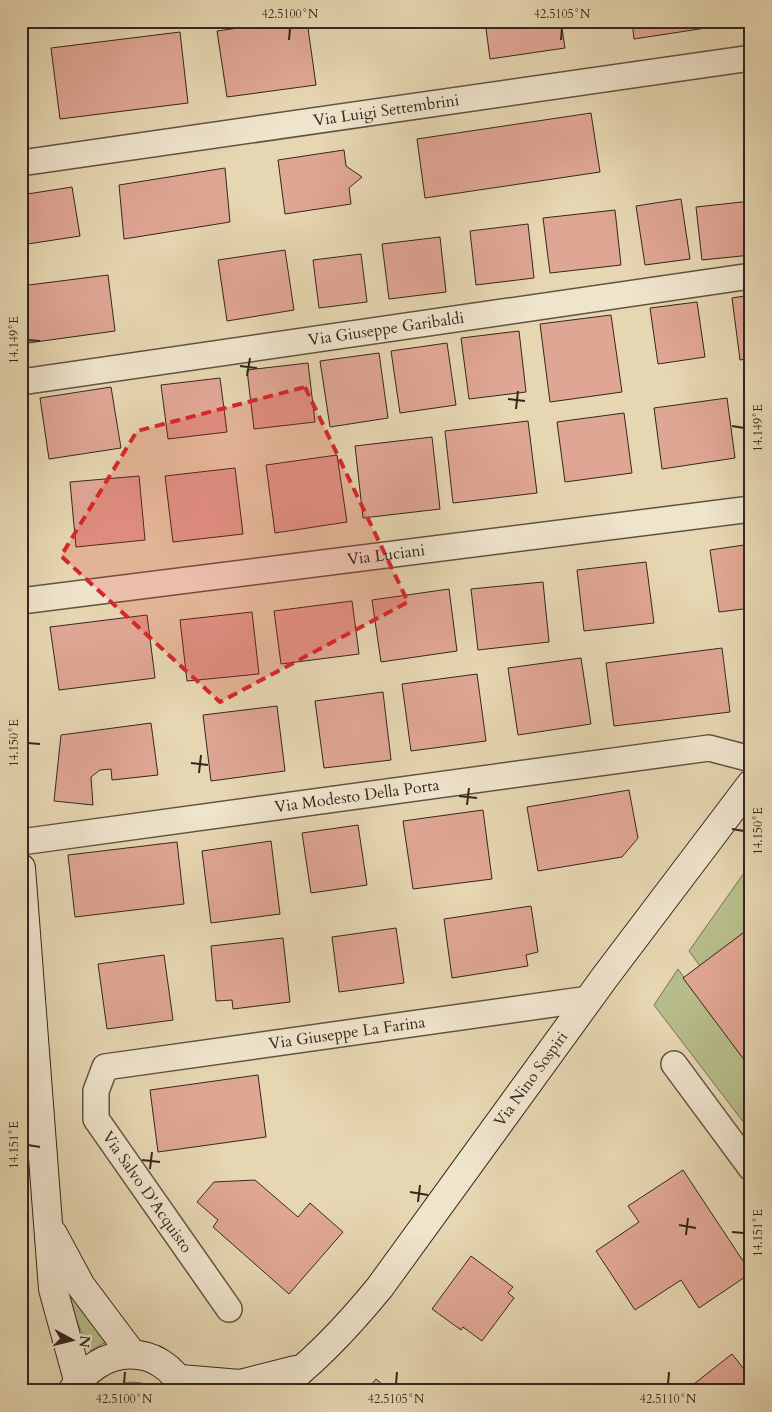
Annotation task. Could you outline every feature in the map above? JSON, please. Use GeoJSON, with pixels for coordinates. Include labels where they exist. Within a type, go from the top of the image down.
{"type":"FeatureCollection","features":[{"type":"Feature","properties":{"kind":"street","name":"Via Luigi Settembrini"},"geometry":{"type":"LineString","coordinates":[[21,164],[751,58]]}},
{"type":"Feature","properties":{"kind":"street","name":"Via Giuseppe Garibaldi"},"geometry":{"type":"LineString","coordinates":[[21,382],[751,276]]}},
{"type":"Feature","properties":{"kind":"street","name":"Via Luciani"},"geometry":{"type":"LineString","coordinates":[[21,601],[751,509]]}},
{"type":"Feature","properties":{"kind":"street","name":"Via Modesto Della Porta"},"geometry":{"type":"LineString","coordinates":[[21,842],[709,748],[751,759]]}},
{"type":"Feature","properties":{"kind":"street","name":"Via Nino Sospiri"},"geometry":{"type":"LineString","coordinates":[[275,1391],[304,1368],[344,1328],[380,1287],[589,999],[751,784]]}},
{"type":"Feature","properties":{"kind":"street"},"geometry":{"type":"LineString","coordinates":[[21,868],[25,972],[50,1228],[52,1289],[75,1385]]}},
{"type":"Feature","properties":{"kind":"street","name":"Via Giuseppe La Farina"},"geometry":{"type":"LineString","coordinates":[[105,1067],[589,999]]}},
{"type":"Feature","properties":{"kind":"street"},"geometry":{"type":"LineString","coordinates":[[674,1064],[751,1168]]}},
{"type":"Feature","properties":{"kind":"street","name":"Via Salvo D'Acquisto"},"geometry":{"type":"LineString","coordinates":[[105,1067],[96,1091],[96,1119],[229,1309]]}},
{"type":"Feature","properties":{"kind":"street"},"geometry":{"type":"LineString","coordinates":[[50,1228],[81,1286],[132,1354]]}},
{"type":"Feature","properties":{"kind":"street"},"geometry":{"type":"LineString","coordinates":[[75,1385],[93,1366],[111,1356],[132,1354],[150,1357],[166,1366],[183,1385],[240,1384],[304,1368]]}},
{"type":"Feature","properties":{"kind":"highlighted area"},"geometry":{"type":"Polygon","coordinates":[[[305,387],[408,602],[220,702],[61,556],[137,431],[305,387]]]}},
{"type":"Feature","properties":{"kind":"green space"},"geometry":{"type":"Polygon","coordinates":[[[751,863],[751,927],[700,966],[689,951],[751,863]]]}},
{"type":"Feature","properties":{"kind":"green space"},"geometry":{"type":"Polygon","coordinates":[[[678,969],[751,1069],[751,1132],[654,1005],[678,969]]]}},
{"type":"Feature","properties":{"kind":"green space"},"geometry":{"type":"Polygon","coordinates":[[[69,1284],[90,1322],[106,1342],[90,1351],[69,1304],[69,1284]]]}},
{"type":"Feature","properties":{"kind":"green space"},"geometry":{"type":"Polygon","coordinates":[[[142,1383],[155,1391],[111,1391],[120,1384],[142,1383]]]}},
{"type":"Feature","properties":{"kind":"building"},"geometry":{"type":"Polygon","coordinates":[[[288,21],[307,21],[316,85],[227,97],[217,31],[288,21]]]}},
{"type":"Feature","properties":{"kind":"building"},"geometry":{"type":"Polygon","coordinates":[[[485,21],[561,21],[565,48],[490,59],[485,21]]]}},
{"type":"Feature","properties":{"kind":"building"},"geometry":{"type":"Polygon","coordinates":[[[632,21],[705,21],[706,28],[634,39],[632,21]]]}},
{"type":"Feature","properties":{"kind":"building"},"geometry":{"type":"Polygon","coordinates":[[[180,32],[188,103],[60,119],[51,48],[180,32]]]}},
{"type":"Feature","properties":{"kind":"building"},"geometry":{"type":"Polygon","coordinates":[[[591,113],[600,172],[425,198],[417,139],[591,113]]]}},
{"type":"Feature","properties":{"kind":"building"},"geometry":{"type":"Polygon","coordinates":[[[344,150],[346,166],[362,177],[349,188],[351,204],[285,214],[278,160],[344,150]]]}},
{"type":"Feature","properties":{"kind":"building"},"geometry":{"type":"Polygon","coordinates":[[[225,168],[230,222],[124,239],[119,185],[225,168]]]}},
{"type":"Feature","properties":{"kind":"building"},"geometry":{"type":"Polygon","coordinates":[[[72,187],[80,236],[21,245],[21,195],[72,187]]]}},
{"type":"Feature","properties":{"kind":"building"},"geometry":{"type":"Polygon","coordinates":[[[681,199],[690,259],[645,265],[636,206],[681,199]]]}},
{"type":"Feature","properties":{"kind":"building"},"geometry":{"type":"Polygon","coordinates":[[[751,201],[751,255],[702,260],[696,207],[751,201]]]}},
{"type":"Feature","properties":{"kind":"building"},"geometry":{"type":"Polygon","coordinates":[[[615,210],[621,265],[550,273],[543,218],[615,210]]]}},
{"type":"Feature","properties":{"kind":"building"},"geometry":{"type":"Polygon","coordinates":[[[528,224],[534,278],[476,285],[470,231],[528,224]]]}},
{"type":"Feature","properties":{"kind":"building"},"geometry":{"type":"Polygon","coordinates":[[[440,237],[446,292],[389,299],[382,244],[440,237]]]}},
{"type":"Feature","properties":{"kind":"building"},"geometry":{"type":"Polygon","coordinates":[[[285,250],[294,310],[227,321],[218,260],[285,250]]]}},
{"type":"Feature","properties":{"kind":"building"},"geometry":{"type":"Polygon","coordinates":[[[361,254],[367,302],[319,308],[313,260],[361,254]]]}},
{"type":"Feature","properties":{"kind":"building"},"geometry":{"type":"Polygon","coordinates":[[[108,275],[115,331],[28,343],[21,286],[108,275]]]}},
{"type":"Feature","properties":{"kind":"building"},"geometry":{"type":"Polygon","coordinates":[[[751,295],[751,358],[740,360],[732,298],[751,295]]]}},
{"type":"Feature","properties":{"kind":"building"},"geometry":{"type":"Polygon","coordinates":[[[697,302],[705,357],[658,364],[650,308],[697,302]]]}},
{"type":"Feature","properties":{"kind":"building"},"geometry":{"type":"Polygon","coordinates":[[[611,315],[622,392],[550,402],[540,324],[611,315]]]}},
{"type":"Feature","properties":{"kind":"building"},"geometry":{"type":"Polygon","coordinates":[[[519,331],[526,392],[469,399],[461,338],[519,331]]]}},
{"type":"Feature","properties":{"kind":"building"},"geometry":{"type":"Polygon","coordinates":[[[447,343],[456,405],[400,413],[391,351],[447,343]]]}},
{"type":"Feature","properties":{"kind":"building"},"geometry":{"type":"Polygon","coordinates":[[[379,353],[388,418],[330,427],[320,361],[379,353]]]}},
{"type":"Feature","properties":{"kind":"building"},"geometry":{"type":"Polygon","coordinates":[[[308,363],[315,422],[254,429],[247,370],[308,363]]]}},
{"type":"Feature","properties":{"kind":"building"},"geometry":{"type":"Polygon","coordinates":[[[220,378],[227,432],[168,439],[161,385],[220,378]]]}},
{"type":"Feature","properties":{"kind":"building"},"geometry":{"type":"Polygon","coordinates":[[[111,387],[121,448],[49,459],[40,398],[111,387]]]}},
{"type":"Feature","properties":{"kind":"building"},"geometry":{"type":"Polygon","coordinates":[[[727,398],[735,458],[662,469],[654,408],[727,398]]]}},
{"type":"Feature","properties":{"kind":"building"},"geometry":{"type":"Polygon","coordinates":[[[624,413],[632,473],[565,482],[557,422],[624,413]]]}},
{"type":"Feature","properties":{"kind":"building"},"geometry":{"type":"Polygon","coordinates":[[[528,421],[537,493],[453,503],[445,431],[528,421]]]}},
{"type":"Feature","properties":{"kind":"building"},"geometry":{"type":"Polygon","coordinates":[[[432,437],[440,509],[363,518],[355,446],[432,437]]]}},
{"type":"Feature","properties":{"kind":"building"},"geometry":{"type":"Polygon","coordinates":[[[337,455],[347,522],[275,533],[266,465],[337,455]]]}},
{"type":"Feature","properties":{"kind":"building"},"geometry":{"type":"Polygon","coordinates":[[[235,468],[243,534],[173,542],[165,476],[235,468]]]}},
{"type":"Feature","properties":{"kind":"building"},"geometry":{"type":"Polygon","coordinates":[[[139,476],[145,540],[76,547],[70,482],[139,476]]]}},
{"type":"Feature","properties":{"kind":"building"},"geometry":{"type":"Polygon","coordinates":[[[751,544],[751,608],[719,612],[710,550],[751,544]]]}},
{"type":"Feature","properties":{"kind":"building"},"geometry":{"type":"Polygon","coordinates":[[[646,562],[654,623],[584,631],[577,570],[646,562]]]}},
{"type":"Feature","properties":{"kind":"building"},"geometry":{"type":"Polygon","coordinates":[[[543,582],[549,642],[478,650],[471,589],[543,582]]]}},
{"type":"Feature","properties":{"kind":"building"},"geometry":{"type":"Polygon","coordinates":[[[449,589],[457,651],[381,662],[372,600],[449,589]]]}},
{"type":"Feature","properties":{"kind":"building"},"geometry":{"type":"Polygon","coordinates":[[[352,601],[359,654],[281,664],[274,611],[352,601]]]}},
{"type":"Feature","properties":{"kind":"building"},"geometry":{"type":"Polygon","coordinates":[[[252,612],[259,674],[187,681],[180,620],[252,612]]]}},
{"type":"Feature","properties":{"kind":"building"},"geometry":{"type":"Polygon","coordinates":[[[147,615],[155,678],[59,690],[50,627],[147,615]]]}},
{"type":"Feature","properties":{"kind":"building"},"geometry":{"type":"Polygon","coordinates":[[[722,648],[730,712],[614,726],[606,663],[722,648]]]}},
{"type":"Feature","properties":{"kind":"building"},"geometry":{"type":"Polygon","coordinates":[[[581,658],[591,724],[518,735],[508,668],[581,658]]]}},
{"type":"Feature","properties":{"kind":"building"},"geometry":{"type":"Polygon","coordinates":[[[477,674],[486,741],[411,751],[402,684],[477,674]]]}},
{"type":"Feature","properties":{"kind":"building"},"geometry":{"type":"Polygon","coordinates":[[[383,692],[391,760],[324,768],[315,701],[383,692]]]}},
{"type":"Feature","properties":{"kind":"building"},"geometry":{"type":"Polygon","coordinates":[[[277,706],[285,771],[211,781],[203,715],[277,706]]]}},
{"type":"Feature","properties":{"kind":"building"},"geometry":{"type":"Polygon","coordinates":[[[151,723],[158,775],[112,780],[111,769],[100,770],[91,777],[93,805],[54,801],[61,735],[151,723]]]}},
{"type":"Feature","properties":{"kind":"building"},"geometry":{"type":"Polygon","coordinates":[[[629,790],[638,838],[622,857],[538,871],[527,807],[629,790]]]}},
{"type":"Feature","properties":{"kind":"building"},"geometry":{"type":"Polygon","coordinates":[[[483,810],[492,879],[413,889],[403,821],[483,810]]]}},
{"type":"Feature","properties":{"kind":"building"},"geometry":{"type":"Polygon","coordinates":[[[358,825],[367,885],[311,893],[302,833],[358,825]]]}},
{"type":"Feature","properties":{"kind":"building"},"geometry":{"type":"Polygon","coordinates":[[[271,841],[280,914],[211,923],[202,851],[271,841]]]}},
{"type":"Feature","properties":{"kind":"building"},"geometry":{"type":"Polygon","coordinates":[[[177,842],[184,904],[75,917],[68,855],[177,842]]]}},
{"type":"Feature","properties":{"kind":"building"},"geometry":{"type":"Polygon","coordinates":[[[531,906],[538,952],[526,955],[528,966],[452,978],[444,919],[531,906]]]}},
{"type":"Feature","properties":{"kind":"building"},"geometry":{"type":"Polygon","coordinates":[[[751,927],[751,1069],[683,978],[751,927]]]}},
{"type":"Feature","properties":{"kind":"building"},"geometry":{"type":"Polygon","coordinates":[[[396,928],[404,983],[339,992],[332,937],[396,928]]]}},
{"type":"Feature","properties":{"kind":"building"},"geometry":{"type":"Polygon","coordinates":[[[283,938],[290,1002],[233,1009],[232,1000],[216,1001],[211,946],[283,938]]]}},
{"type":"Feature","properties":{"kind":"building"},"geometry":{"type":"Polygon","coordinates":[[[164,955],[173,1020],[107,1029],[98,964],[164,955]]]}},
{"type":"Feature","properties":{"kind":"building"},"geometry":{"type":"Polygon","coordinates":[[[258,1075],[266,1137],[158,1152],[150,1090],[258,1075]]]}},
{"type":"Feature","properties":{"kind":"building"},"geometry":{"type":"Polygon","coordinates":[[[683,1170],[751,1273],[699,1308],[681,1280],[635,1310],[596,1251],[639,1222],[628,1206],[683,1170]]]}},
{"type":"Feature","properties":{"kind":"building"},"geometry":{"type":"Polygon","coordinates":[[[255,1180],[298,1217],[310,1203],[343,1232],[289,1294],[213,1227],[218,1220],[197,1202],[214,1182],[255,1180]]]}},
{"type":"Feature","properties":{"kind":"building"},"geometry":{"type":"Polygon","coordinates":[[[471,1256],[513,1287],[508,1293],[514,1298],[482,1341],[463,1327],[461,1330],[432,1309],[471,1256]]]}},
{"type":"Feature","properties":{"kind":"building"},"geometry":{"type":"Polygon","coordinates":[[[732,1354],[751,1378],[751,1391],[685,1391],[732,1354]]]}},
{"type":"Feature","properties":{"kind":"building"},"geometry":{"type":"Polygon","coordinates":[[[376,1379],[390,1391],[366,1391],[376,1379]]]}}]}
